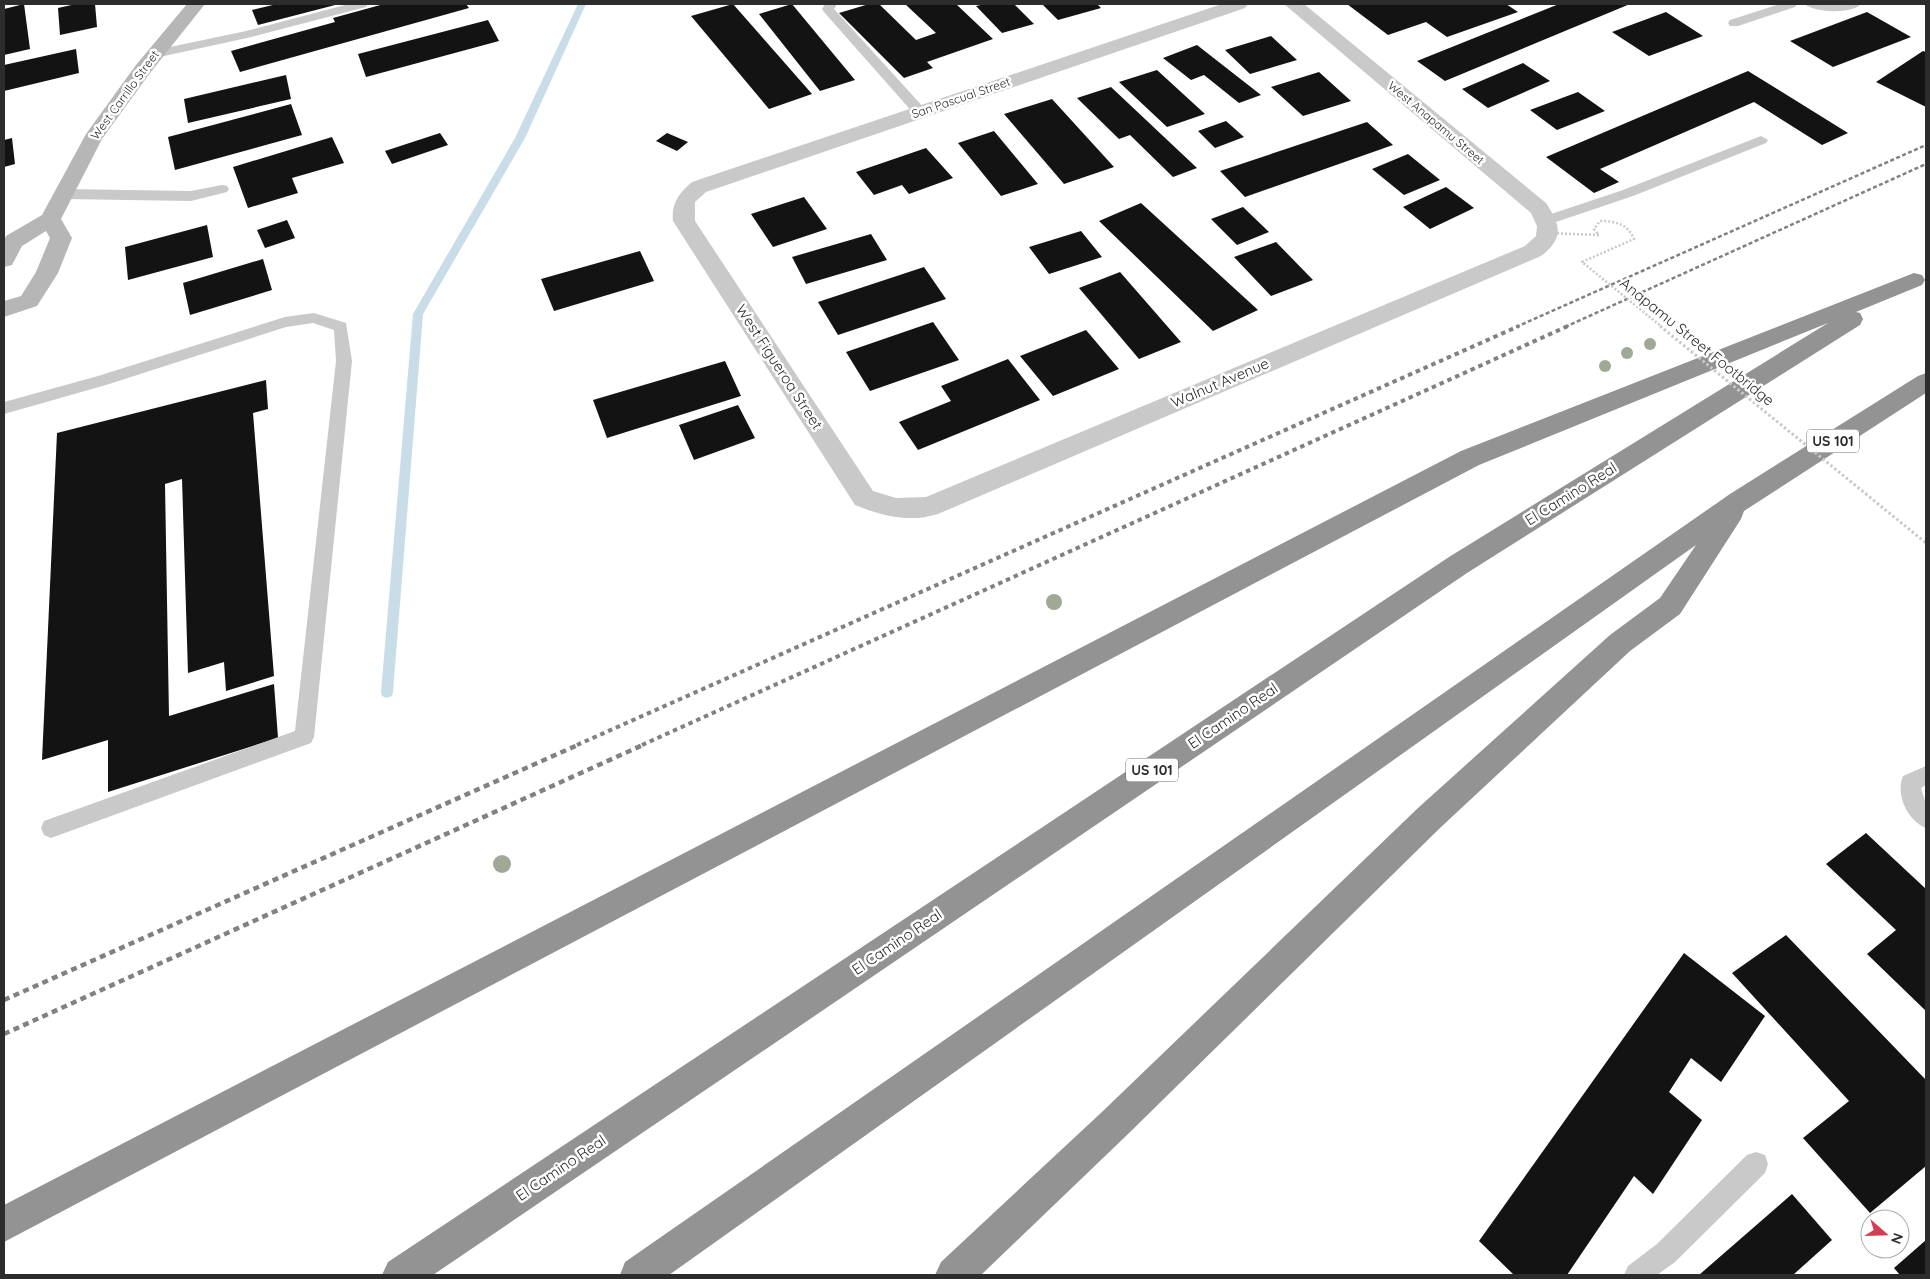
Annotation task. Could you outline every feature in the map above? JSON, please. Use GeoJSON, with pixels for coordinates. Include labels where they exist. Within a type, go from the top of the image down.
{"type":"FeatureCollection","features":[{"type":"Feature","properties":{"kind":"highway"},"geometry":{"type":"LineString","coordinates":[[4,1224],[1470,458],[1920,277]]}},
{"type":"Feature","properties":{"kind":"highway","name":"El Camino Real"},"geometry":{"type":"LineString","coordinates":[[401,1275],[1458,565],[1920,277]]}},
{"type":"Feature","properties":{"kind":"highway","name":"US 101"},"geometry":{"type":"LineString","coordinates":[[638,1275],[1739,500],[1926,382]]}},
{"type":"Feature","properties":{"kind":"highway"},"geometry":{"type":"LineString","coordinates":[[954,1275],[1115,1123],[1429,818],[1620,643],[1670,606],[1739,500]]}},
{"type":"Feature","properties":{"kind":"main road","name":"West Carrillo Street"},"geometry":{"type":"LineString","coordinates":[[4,260],[14,241],[50,219],[65,194],[93,138],[155,54],[196,4]]}},
{"type":"Feature","properties":{"kind":"main road"},"geometry":{"type":"LineString","coordinates":[[4,310],[29,301],[47,273],[61,238],[50,219]]}},
{"type":"Feature","properties":{"kind":"street","name":"San Pascual Street"},"geometry":{"type":"LineString","coordinates":[[686,197],[699,188],[1239,4]]}},
{"type":"Feature","properties":{"kind":"street","name":"West Anapamu Street"},"geometry":{"type":"LineString","coordinates":[[1293,4],[1539,208],[1548,226]]}},
{"type":"Feature","properties":{"kind":"street","name":"West Figueroa Street"},"geometry":{"type":"LineString","coordinates":[[686,197],[681,209],[684,221],[864,498],[888,508],[906,510]]}},
{"type":"Feature","properties":{"kind":"street","name":"Walnut Avenue"},"geometry":{"type":"LineString","coordinates":[[906,510],[929,507],[1533,251],[1544,244],[1548,226]]}},
{"type":"Feature","properties":{"kind":"lane"},"geometry":{"type":"LineString","coordinates":[[155,54],[247,34],[362,4]]}},
{"type":"Feature","properties":{"kind":"lane"},"geometry":{"type":"LineString","coordinates":[[831,4],[828,9],[920,112]]}},
{"type":"Feature","properties":{"kind":"lane"},"geometry":{"type":"LineString","coordinates":[[1734,23],[1791,4]]}},
{"type":"Feature","properties":{"kind":"lane"},"geometry":{"type":"LineString","coordinates":[[1811,4],[1845,8],[1855,4]]}},
{"type":"Feature","properties":{"kind":"lane"},"geometry":{"type":"LineString","coordinates":[[1548,226],[1760,140]]}},
{"type":"Feature","properties":{"kind":"lane"},"geometry":{"type":"LineString","coordinates":[[65,194],[191,196],[222,189]]}},
{"type":"Feature","properties":{"kind":"lane"},"geometry":{"type":"LineString","coordinates":[[4,408],[100,381],[285,322],[314,318],[341,327],[344,361],[304,737],[51,828]]}},
{"type":"Feature","properties":{"kind":"lane"},"geometry":{"type":"LineString","coordinates":[[1926,775],[1910,783],[1915,807],[1926,818]]}},
{"type":"Feature","properties":{"kind":"lane"},"geometry":{"type":"LineString","coordinates":[[1637,1275],[1666,1253],[1756,1164]]}},
{"type":"Feature","properties":{"kind":"path","name":"Anapamu Street Footbridge"},"geometry":{"type":"LineString","coordinates":[[1548,226],[1599,235],[1594,229],[1600,221],[1613,221],[1625,225],[1631,231],[1634,239],[1582,262],[1926,543]]}},
{"type":"Feature","properties":{"kind":"building"},"geometry":{"type":"Polygon","coordinates":[[[24,4],[30,49],[4,55],[4,9],[24,4]]]}},
{"type":"Feature","properties":{"kind":"building"},"geometry":{"type":"Polygon","coordinates":[[[76,4],[95,4],[97,27],[60,35],[58,8],[76,4]]]}},
{"type":"Feature","properties":{"kind":"building"},"geometry":{"type":"Polygon","coordinates":[[[277,4],[339,4],[258,25],[252,10],[277,4]]]}},
{"type":"Feature","properties":{"kind":"building"},"geometry":{"type":"Polygon","coordinates":[[[384,4],[466,4],[469,8],[240,72],[231,51],[335,22],[333,18],[384,4]]]}},
{"type":"Feature","properties":{"kind":"building"},"geometry":{"type":"Polygon","coordinates":[[[733,4],[812,94],[769,109],[691,16],[733,4]]]}},
{"type":"Feature","properties":{"kind":"building"},"geometry":{"type":"Polygon","coordinates":[[[792,4],[855,80],[820,91],[759,14],[792,4]]]}},
{"type":"Feature","properties":{"kind":"building"},"geometry":{"type":"Polygon","coordinates":[[[869,4],[879,4],[916,40],[936,33],[905,4],[956,4],[993,39],[927,62],[933,68],[904,78],[839,13],[869,4]]]}},
{"type":"Feature","properties":{"kind":"building"},"geometry":{"type":"Polygon","coordinates":[[[985,4],[1014,4],[1034,24],[1002,33],[976,6],[985,4]]]}},
{"type":"Feature","properties":{"kind":"building"},"geometry":{"type":"Polygon","coordinates":[[[1042,4],[1097,4],[1101,8],[1058,20],[1042,4]]]}},
{"type":"Feature","properties":{"kind":"building"},"geometry":{"type":"Polygon","coordinates":[[[1347,4],[1506,4],[1518,12],[1447,37],[1426,22],[1388,35],[1347,4]]]}},
{"type":"Feature","properties":{"kind":"building"},"geometry":{"type":"Polygon","coordinates":[[[1559,4],[1630,4],[1445,81],[1417,61],[1559,4]]]}},
{"type":"Feature","properties":{"kind":"building"},"geometry":{"type":"Polygon","coordinates":[[[1666,12],[1703,36],[1649,56],[1612,32],[1666,12]]]}},
{"type":"Feature","properties":{"kind":"building"},"geometry":{"type":"Polygon","coordinates":[[[1867,12],[1911,37],[1833,67],[1790,41],[1867,12]]]}},
{"type":"Feature","properties":{"kind":"building"},"geometry":{"type":"Polygon","coordinates":[[[488,20],[499,41],[366,77],[358,54],[488,20]]]}},
{"type":"Feature","properties":{"kind":"building"},"geometry":{"type":"Polygon","coordinates":[[[1271,36],[1297,60],[1250,74],[1225,50],[1271,36]]]}},
{"type":"Feature","properties":{"kind":"building"},"geometry":{"type":"Polygon","coordinates":[[[1197,45],[1261,95],[1239,103],[1204,75],[1191,80],[1163,58],[1197,45]]]}},
{"type":"Feature","properties":{"kind":"building"},"geometry":{"type":"Polygon","coordinates":[[[76,49],[79,73],[4,91],[4,65],[76,49]]]}},
{"type":"Feature","properties":{"kind":"building"},"geometry":{"type":"Polygon","coordinates":[[[1923,51],[1926,52],[1926,107],[1876,82],[1923,51]]]}},
{"type":"Feature","properties":{"kind":"building"},"geometry":{"type":"Polygon","coordinates":[[[1523,63],[1550,81],[1488,108],[1462,89],[1523,63]]]}},
{"type":"Feature","properties":{"kind":"building"},"geometry":{"type":"Polygon","coordinates":[[[1157,70],[1205,114],[1167,127],[1119,82],[1157,70]]]}},
{"type":"Feature","properties":{"kind":"building"},"geometry":{"type":"Polygon","coordinates":[[[1748,71],[1848,133],[1822,145],[1754,102],[1600,169],[1619,182],[1594,193],[1546,157],[1748,71]]]}},
{"type":"Feature","properties":{"kind":"building"},"geometry":{"type":"Polygon","coordinates":[[[1319,72],[1351,101],[1303,116],[1271,87],[1319,72]]]}},
{"type":"Feature","properties":{"kind":"building"},"geometry":{"type":"Polygon","coordinates":[[[286,75],[291,99],[188,123],[184,99],[286,75]]]}},
{"type":"Feature","properties":{"kind":"building"},"geometry":{"type":"Polygon","coordinates":[[[1111,87],[1197,168],[1173,177],[1130,135],[1119,139],[1077,98],[1111,87]]]}},
{"type":"Feature","properties":{"kind":"building"},"geometry":{"type":"Polygon","coordinates":[[[1578,92],[1605,111],[1557,130],[1530,110],[1578,92]]]}},
{"type":"Feature","properties":{"kind":"building"},"geometry":{"type":"Polygon","coordinates":[[[1052,99],[1114,167],[1064,184],[1004,114],[1052,99]]]}},
{"type":"Feature","properties":{"kind":"building"},"geometry":{"type":"Polygon","coordinates":[[[291,104],[302,135],[175,170],[168,137],[291,104]]]}},
{"type":"Feature","properties":{"kind":"building"},"geometry":{"type":"Polygon","coordinates":[[[1226,121],[1244,137],[1215,148],[1198,131],[1226,121]]]}},
{"type":"Feature","properties":{"kind":"building"},"geometry":{"type":"Polygon","coordinates":[[[1367,122],[1393,145],[1245,197],[1220,171],[1367,122]]]}},
{"type":"Feature","properties":{"kind":"building"},"geometry":{"type":"Polygon","coordinates":[[[994,131],[1038,184],[1001,196],[958,143],[994,131]]]}},
{"type":"Feature","properties":{"kind":"building"},"geometry":{"type":"Polygon","coordinates":[[[440,133],[448,145],[392,164],[385,151],[440,133]]]}},
{"type":"Feature","properties":{"kind":"building"},"geometry":{"type":"Polygon","coordinates":[[[667,133],[688,142],[677,151],[656,141],[667,133]]]}},
{"type":"Feature","properties":{"kind":"building"},"geometry":{"type":"Polygon","coordinates":[[[332,137],[344,163],[292,178],[298,193],[248,208],[233,167],[332,137]]]}},
{"type":"Feature","properties":{"kind":"building"},"geometry":{"type":"Polygon","coordinates":[[[12,138],[15,164],[4,167],[4,140],[12,138]]]}},
{"type":"Feature","properties":{"kind":"building"},"geometry":{"type":"Polygon","coordinates":[[[926,148],[953,178],[909,194],[902,185],[874,195],[856,172],[926,148]]]}},
{"type":"Feature","properties":{"kind":"building"},"geometry":{"type":"Polygon","coordinates":[[[1408,154],[1440,180],[1404,195],[1372,169],[1408,154]]]}},
{"type":"Feature","properties":{"kind":"building"},"geometry":{"type":"Polygon","coordinates":[[[1446,187],[1474,208],[1430,229],[1403,207],[1446,187]]]}},
{"type":"Feature","properties":{"kind":"building"},"geometry":{"type":"Polygon","coordinates":[[[804,197],[827,229],[773,247],[751,214],[804,197]]]}},
{"type":"Feature","properties":{"kind":"building"},"geometry":{"type":"Polygon","coordinates":[[[1141,203],[1258,310],[1213,331],[1099,221],[1141,203]]]}},
{"type":"Feature","properties":{"kind":"building"},"geometry":{"type":"Polygon","coordinates":[[[1243,207],[1269,232],[1237,245],[1211,219],[1243,207]]]}},
{"type":"Feature","properties":{"kind":"building"},"geometry":{"type":"Polygon","coordinates":[[[287,220],[295,238],[265,248],[257,230],[287,220]]]}},
{"type":"Feature","properties":{"kind":"building"},"geometry":{"type":"Polygon","coordinates":[[[207,225],[213,257],[128,280],[125,247],[207,225]]]}},
{"type":"Feature","properties":{"kind":"building"},"geometry":{"type":"Polygon","coordinates":[[[1081,231],[1102,257],[1049,274],[1029,247],[1081,231]]]}},
{"type":"Feature","properties":{"kind":"building"},"geometry":{"type":"Polygon","coordinates":[[[871,234],[887,260],[806,284],[792,257],[871,234]]]}},
{"type":"Feature","properties":{"kind":"building"},"geometry":{"type":"Polygon","coordinates":[[[1276,242],[1313,280],[1271,296],[1234,257],[1276,242]]]}},
{"type":"Feature","properties":{"kind":"building"},"geometry":{"type":"Polygon","coordinates":[[[640,251],[654,281],[554,311],[541,279],[640,251]]]}},
{"type":"Feature","properties":{"kind":"building"},"geometry":{"type":"Polygon","coordinates":[[[263,259],[272,290],[190,315],[183,283],[263,259]]]}},
{"type":"Feature","properties":{"kind":"building"},"geometry":{"type":"Polygon","coordinates":[[[924,267],[946,299],[838,335],[818,302],[924,267]]]}},
{"type":"Feature","properties":{"kind":"building"},"geometry":{"type":"Polygon","coordinates":[[[1120,272],[1181,342],[1139,359],[1079,288],[1120,272]]]}},
{"type":"Feature","properties":{"kind":"building"},"geometry":{"type":"Polygon","coordinates":[[[933,322],[959,360],[870,391],[846,352],[933,322]]]}},
{"type":"Feature","properties":{"kind":"building"},"geometry":{"type":"Polygon","coordinates":[[[1086,330],[1119,369],[1053,396],[1020,356],[1086,330]]]}},
{"type":"Feature","properties":{"kind":"building"},"geometry":{"type":"Polygon","coordinates":[[[1008,359],[1040,400],[918,450],[899,422],[951,401],[941,386],[1008,359]]]}},
{"type":"Feature","properties":{"kind":"building"},"geometry":{"type":"Polygon","coordinates":[[[725,361],[741,396],[607,438],[593,400],[725,361]]]}},
{"type":"Feature","properties":{"kind":"building"},"geometry":{"type":"Polygon","coordinates":[[[266,380],[268,409],[253,413],[274,676],[226,691],[224,662],[188,673],[182,479],[165,484],[169,716],[274,684],[278,738],[108,792],[108,740],[42,760],[57,433],[266,380]]]}},
{"type":"Feature","properties":{"kind":"building"},"geometry":{"type":"Polygon","coordinates":[[[738,405],[755,438],[694,460],[679,425],[738,405]]]}},
{"type":"Feature","properties":{"kind":"building"},"geometry":{"type":"Polygon","coordinates":[[[1866,833],[1926,889],[1926,1011],[1867,954],[1896,930],[1826,864],[1866,833]]]}},
{"type":"Feature","properties":{"kind":"building"},"geometry":{"type":"Polygon","coordinates":[[[1786,935],[1926,1080],[1926,1166],[1875,1209],[1866,1209],[1803,1138],[1849,1101],[1732,973],[1786,935]]]}},
{"type":"Feature","properties":{"kind":"building"},"geometry":{"type":"Polygon","coordinates":[[[1684,953],[1765,1016],[1721,1082],[1691,1058],[1669,1092],[1702,1120],[1653,1194],[1634,1176],[1567,1275],[1514,1275],[1479,1241],[1684,953]]]}},
{"type":"Feature","properties":{"kind":"building"},"geometry":{"type":"Polygon","coordinates":[[[1792,1194],[1832,1240],[1793,1275],[1699,1275],[1792,1194]]]}},
{"type":"Feature","properties":{"kind":"building"},"geometry":{"type":"Polygon","coordinates":[[[1926,1240],[1926,1275],[1900,1275],[1894,1268],[1904,1259],[1910,1259],[1910,1254],[1926,1240]]]}},
{"type":"Feature","properties":{"kind":"waterway"},"geometry":{"type":"LineString","coordinates":[[387,692],[418,314],[520,138],[582,4]]}},
{"type":"Feature","properties":{"kind":"railway"},"geometry":{"type":"LineString","coordinates":[[1516,327],[1926,145]]}},
{"type":"Feature","properties":{"kind":"railway"},"geometry":{"type":"LineString","coordinates":[[1565,327],[1926,164]]}},
{"type":"Feature","properties":{"kind":"railway"},"geometry":{"type":"LineString","coordinates":[[577,745],[1519,326]]}},
{"type":"Feature","properties":{"kind":"railway"},"geometry":{"type":"LineString","coordinates":[[642,745],[1568,326]]}},
{"type":"Feature","properties":{"kind":"railway"},"geometry":{"type":"LineString","coordinates":[[4,1000],[580,744]]}},
{"type":"Feature","properties":{"kind":"railway"},"geometry":{"type":"LineString","coordinates":[[4,1034],[645,744]]}}]}
